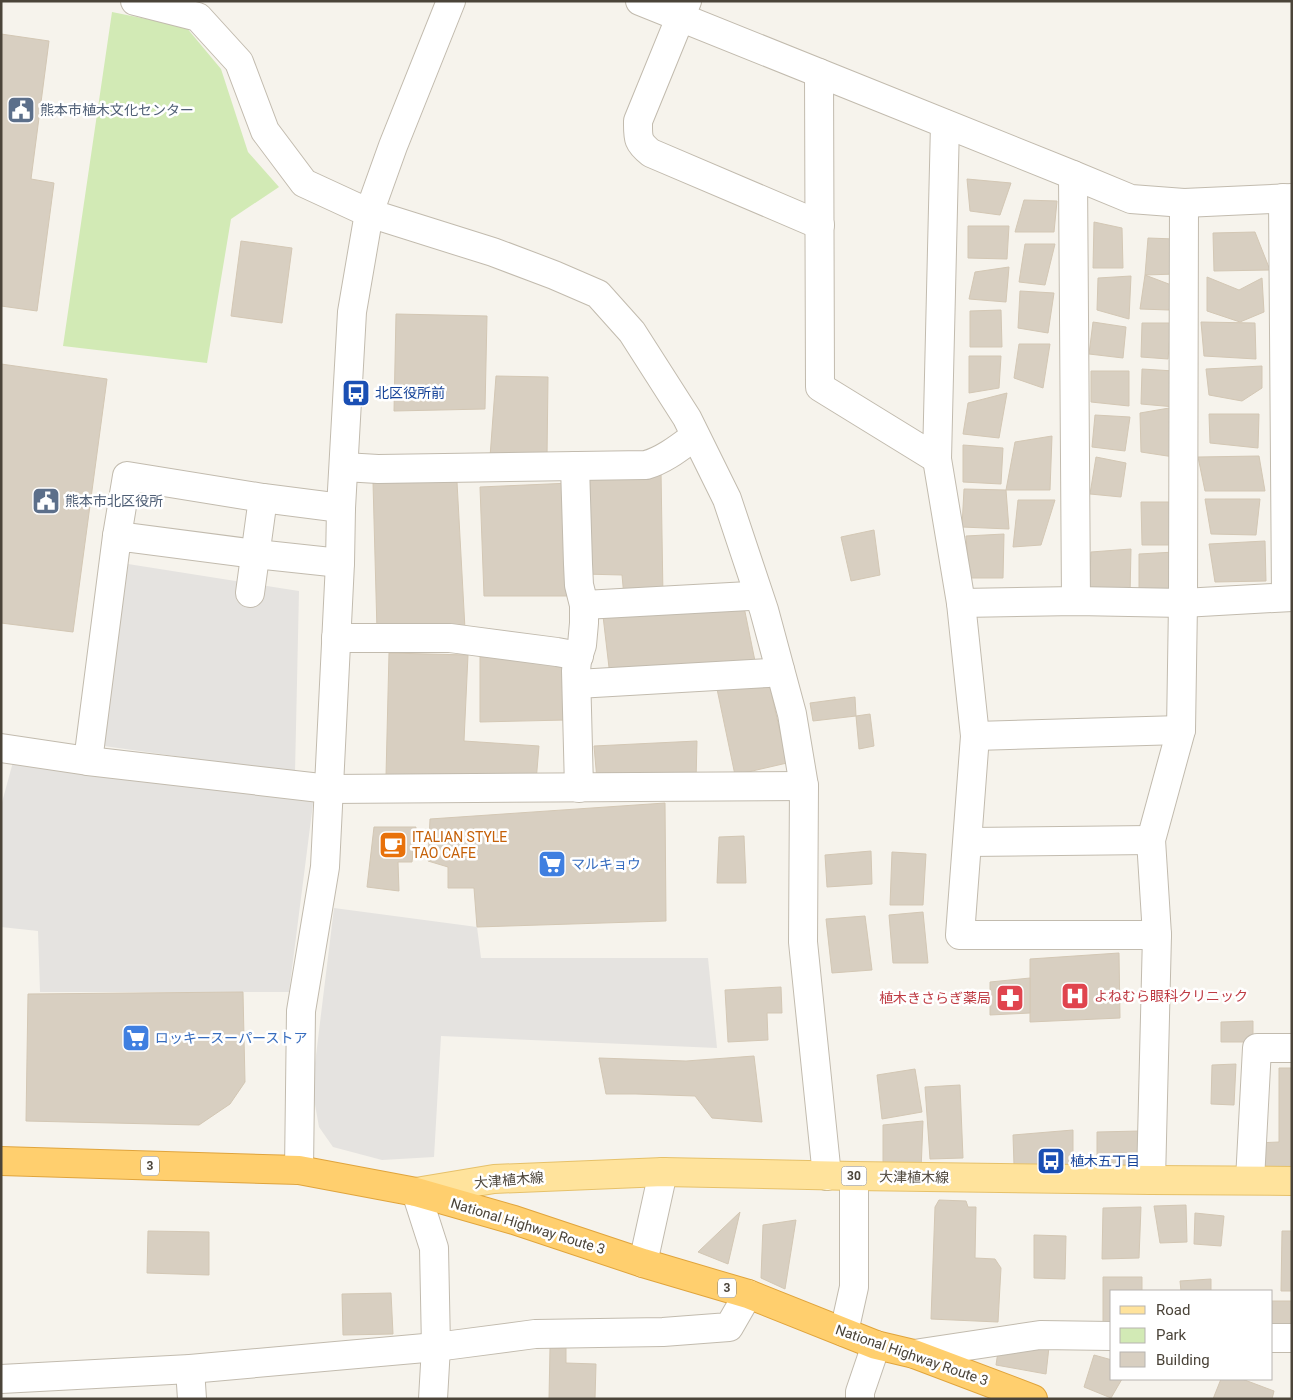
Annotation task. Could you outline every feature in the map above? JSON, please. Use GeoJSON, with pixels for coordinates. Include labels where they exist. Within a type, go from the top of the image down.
{"type":"FeatureCollection","features":[{"type":"Feature","properties":{"kind":"highway","name":"National Highway Route 3"},"geometry":{"type":"LineString","coordinates":[[1,1162],[299,1170],[416,1192],[514,1220],[643,1263],[748,1294],[876,1345],[914,1354],[1033,1399]]}},
{"type":"Feature","properties":{"kind":"main road","name":"大津植木線"},"geometry":{"type":"LineString","coordinates":[[416,1192],[494,1179],[662,1172],[827,1176],[1292,1180]]}},
{"type":"Feature","properties":{"kind":"street"},"geometry":{"type":"LineString","coordinates":[[135,1],[198,17],[239,62],[265,131],[304,183],[369,213],[493,252],[554,274],[598,294],[632,332],[687,418],[727,499],[758,594],[792,714],[804,786],[802,942],[827,1176]]}},
{"type":"Feature","properties":{"kind":"street"},"geometry":{"type":"LineString","coordinates":[[299,1170],[301,1011],[325,867],[352,312],[369,213],[393,146],[451,1]]}},
{"type":"Feature","properties":{"kind":"street"},"geometry":{"type":"LineString","coordinates":[[640,1],[684,9],[819,73],[1131,199],[1184,203],[1287,198],[1289,597],[1183,602],[961,604]]}},
{"type":"Feature","properties":{"kind":"street"},"geometry":{"type":"LineString","coordinates":[[684,9],[638,121],[638,134],[641,145],[651,153],[820,225]]}},
{"type":"Feature","properties":{"kind":"street"},"geometry":{"type":"LineString","coordinates":[[819,73],[820,387],[937,459]]}},
{"type":"Feature","properties":{"kind":"street"},"geometry":{"type":"LineString","coordinates":[[945,124],[937,459],[961,604],[975,736],[960,936],[1157,935]]}},
{"type":"Feature","properties":{"kind":"street"},"geometry":{"type":"LineString","coordinates":[[1073,174],[1076,602]]}},
{"type":"Feature","properties":{"kind":"street"},"geometry":{"type":"LineString","coordinates":[[1151,1180],[1157,935],[1151,840],[1181,730],[1184,203]]}},
{"type":"Feature","properties":{"kind":"street"},"geometry":{"type":"LineString","coordinates":[[344,468],[646,465],[668,455],[695,436]]}},
{"type":"Feature","properties":{"kind":"street"},"geometry":{"type":"LineString","coordinates":[[575,466],[579,585],[584,605],[582,645],[576,671],[579,788]]}},
{"type":"Feature","properties":{"kind":"street"},"geometry":{"type":"LineString","coordinates":[[88,762],[116,536],[127,476],[263,498],[341,508]]}},
{"type":"Feature","properties":{"kind":"street"},"geometry":{"type":"LineString","coordinates":[[250,593],[263,498]]}},
{"type":"Feature","properties":{"kind":"street"},"geometry":{"type":"LineString","coordinates":[[116,536],[340,563]]}},
{"type":"Feature","properties":{"kind":"street"},"geometry":{"type":"LineString","coordinates":[[584,605],[758,594]]}},
{"type":"Feature","properties":{"kind":"street"},"geometry":{"type":"LineString","coordinates":[[336,638],[450,638],[579,656]]}},
{"type":"Feature","properties":{"kind":"street"},"geometry":{"type":"LineString","coordinates":[[577,684],[768,673],[780,670]]}},
{"type":"Feature","properties":{"kind":"street"},"geometry":{"type":"LineString","coordinates":[[975,736],[1181,730]]}},
{"type":"Feature","properties":{"kind":"street"},"geometry":{"type":"LineString","coordinates":[[1,748],[88,762],[329,790],[804,786]]}},
{"type":"Feature","properties":{"kind":"street"},"geometry":{"type":"LineString","coordinates":[[968,842],[1151,840]]}},
{"type":"Feature","properties":{"kind":"street"},"geometry":{"type":"LineString","coordinates":[[1250,1180],[1257,1048],[1292,1048]]}},
{"type":"Feature","properties":{"kind":"street"},"geometry":{"type":"LineString","coordinates":[[643,1263],[662,1172]]}},
{"type":"Feature","properties":{"kind":"street"},"geometry":{"type":"LineString","coordinates":[[844,1332],[854,1287],[854,1176]]}},
{"type":"Feature","properties":{"kind":"street"},"geometry":{"type":"LineString","coordinates":[[416,1192],[434,1248],[436,1347],[433,1399]]}},
{"type":"Feature","properties":{"kind":"street"},"geometry":{"type":"LineString","coordinates":[[1,1379],[190,1369],[436,1347],[536,1334],[663,1332],[729,1327],[748,1294]]}},
{"type":"Feature","properties":{"kind":"street"},"geometry":{"type":"LineString","coordinates":[[914,1354],[1040,1335],[1110,1336]]}},
{"type":"Feature","properties":{"kind":"street"},"geometry":{"type":"LineString","coordinates":[[1273,1338],[1292,1338]]}},
{"type":"Feature","properties":{"kind":"street"},"geometry":{"type":"LineString","coordinates":[[860,1399],[860,1392],[876,1345]]}},
{"type":"Feature","properties":{"kind":"street"},"geometry":{"type":"LineString","coordinates":[[190,1369],[192,1399]]}},
{"type":"Feature","properties":{"kind":"green space"},"geometry":{"type":"Polygon","coordinates":[[[112,12],[186,27],[221,69],[248,152],[279,187],[231,219],[207,363],[63,346],[112,12]]]}},
{"type":"Feature","properties":{"kind":"shaded area"},"geometry":{"type":"Polygon","coordinates":[[[128,564],[299,591],[295,773],[104,746],[128,564]]]}},
{"type":"Feature","properties":{"kind":"shaded area"},"geometry":{"type":"Polygon","coordinates":[[[13,762],[314,796],[289,992],[40,992],[38,931],[1,927],[1,806],[13,762]]]}},
{"type":"Feature","properties":{"kind":"shaded area"},"geometry":{"type":"Polygon","coordinates":[[[334,908],[477,927],[481,958],[708,958],[717,1048],[441,1036],[434,1157],[382,1160],[333,1147],[319,1127],[312,1088],[334,908]]]}},
{"type":"Feature","properties":{"kind":"building","name":"熊本市植木文化センター"},"geometry":{"type":"Polygon","coordinates":[[[1,34],[49,41],[31,179],[54,183],[37,311],[1,306],[1,34]]]}},
{"type":"Feature","properties":{"kind":"building"},"geometry":{"type":"Polygon","coordinates":[[[967,179],[1011,183],[1000,215],[970,211],[967,179]]]}},
{"type":"Feature","properties":{"kind":"building"},"geometry":{"type":"Polygon","coordinates":[[[1024,200],[1057,201],[1054,232],[1015,232],[1024,200]]]}},
{"type":"Feature","properties":{"kind":"building"},"geometry":{"type":"Polygon","coordinates":[[[1094,222],[1122,228],[1123,268],[1093,268],[1094,222]]]}},
{"type":"Feature","properties":{"kind":"building"},"geometry":{"type":"Polygon","coordinates":[[[968,226],[1009,226],[1007,259],[968,258],[968,226]]]}},
{"type":"Feature","properties":{"kind":"building"},"geometry":{"type":"Polygon","coordinates":[[[1255,232],[1270,270],[1214,271],[1213,233],[1255,232]]]}},
{"type":"Feature","properties":{"kind":"building"},"geometry":{"type":"Polygon","coordinates":[[[1148,238],[1175,239],[1176,274],[1145,275],[1148,238]]]}},
{"type":"Feature","properties":{"kind":"building"},"geometry":{"type":"Polygon","coordinates":[[[241,241],[292,248],[282,323],[231,316],[241,241]]]}},
{"type":"Feature","properties":{"kind":"building"},"geometry":{"type":"Polygon","coordinates":[[[1025,244],[1055,244],[1045,285],[1019,282],[1025,244]]]}},
{"type":"Feature","properties":{"kind":"building"},"geometry":{"type":"Polygon","coordinates":[[[1009,267],[1006,302],[969,299],[975,272],[1009,267]]]}},
{"type":"Feature","properties":{"kind":"building"},"geometry":{"type":"Polygon","coordinates":[[[1145,275],[1174,286],[1169,310],[1140,309],[1145,275]]]}},
{"type":"Feature","properties":{"kind":"building"},"geometry":{"type":"Polygon","coordinates":[[[1131,276],[1129,319],[1097,310],[1098,278],[1131,276]]]}},
{"type":"Feature","properties":{"kind":"building"},"geometry":{"type":"Polygon","coordinates":[[[1207,277],[1239,290],[1262,278],[1264,312],[1240,322],[1207,311],[1207,277]]]}},
{"type":"Feature","properties":{"kind":"building"},"geometry":{"type":"Polygon","coordinates":[[[1020,291],[1054,293],[1048,333],[1018,328],[1020,291]]]}},
{"type":"Feature","properties":{"kind":"building"},"geometry":{"type":"Polygon","coordinates":[[[1001,310],[1002,347],[970,347],[970,311],[1001,310]]]}},
{"type":"Feature","properties":{"kind":"building"},"geometry":{"type":"Polygon","coordinates":[[[396,314],[487,316],[485,409],[394,411],[396,314]]]}},
{"type":"Feature","properties":{"kind":"building"},"geometry":{"type":"Polygon","coordinates":[[[1093,322],[1126,327],[1123,358],[1089,354],[1093,322]]]}},
{"type":"Feature","properties":{"kind":"building"},"geometry":{"type":"Polygon","coordinates":[[[1201,322],[1255,323],[1256,359],[1204,356],[1201,322]]]}},
{"type":"Feature","properties":{"kind":"building"},"geometry":{"type":"Polygon","coordinates":[[[1142,323],[1171,323],[1168,359],[1141,357],[1142,323]]]}},
{"type":"Feature","properties":{"kind":"building"},"geometry":{"type":"Polygon","coordinates":[[[1019,344],[1050,344],[1043,388],[1014,378],[1019,344]]]}},
{"type":"Feature","properties":{"kind":"building"},"geometry":{"type":"Polygon","coordinates":[[[969,356],[1001,356],[999,388],[969,393],[969,356]]]}},
{"type":"Feature","properties":{"kind":"building","name":"熊本市北区役所"},"geometry":{"type":"Polygon","coordinates":[[[1,364],[107,379],[73,632],[1,623],[1,364]]]}},
{"type":"Feature","properties":{"kind":"building"},"geometry":{"type":"Polygon","coordinates":[[[1262,366],[1262,388],[1242,401],[1209,395],[1206,369],[1262,366]]]}},
{"type":"Feature","properties":{"kind":"building"},"geometry":{"type":"Polygon","coordinates":[[[1142,369],[1174,371],[1175,407],[1141,404],[1142,369]]]}},
{"type":"Feature","properties":{"kind":"building"},"geometry":{"type":"Polygon","coordinates":[[[1091,371],[1129,371],[1129,406],[1091,402],[1091,371]]]}},
{"type":"Feature","properties":{"kind":"building"},"geometry":{"type":"Polygon","coordinates":[[[496,376],[548,377],[547,457],[490,457],[496,376]]]}},
{"type":"Feature","properties":{"kind":"building"},"geometry":{"type":"Polygon","coordinates":[[[1007,393],[999,438],[963,434],[968,403],[1007,393]]]}},
{"type":"Feature","properties":{"kind":"building"},"geometry":{"type":"Polygon","coordinates":[[[1175,407],[1174,457],[1141,452],[1140,413],[1175,407]]]}},
{"type":"Feature","properties":{"kind":"building"},"geometry":{"type":"Polygon","coordinates":[[[1209,414],[1259,414],[1258,448],[1210,443],[1209,414]]]}},
{"type":"Feature","properties":{"kind":"building"},"geometry":{"type":"Polygon","coordinates":[[[1095,415],[1130,417],[1125,451],[1092,447],[1095,415]]]}},
{"type":"Feature","properties":{"kind":"building"},"geometry":{"type":"Polygon","coordinates":[[[1052,436],[1050,490],[1006,490],[1015,442],[1052,436]]]}},
{"type":"Feature","properties":{"kind":"building"},"geometry":{"type":"Polygon","coordinates":[[[963,445],[1003,448],[1001,484],[963,482],[963,445]]]}},
{"type":"Feature","properties":{"kind":"building"},"geometry":{"type":"Polygon","coordinates":[[[1259,456],[1265,491],[1205,491],[1198,457],[1259,456]]]}},
{"type":"Feature","properties":{"kind":"building"},"geometry":{"type":"Polygon","coordinates":[[[1096,457],[1126,463],[1121,497],[1090,494],[1096,457]]]}},
{"type":"Feature","properties":{"kind":"building"},"geometry":{"type":"Polygon","coordinates":[[[661,471],[663,597],[624,597],[622,575],[583,574],[583,474],[661,471]]]}},
{"type":"Feature","properties":{"kind":"building"},"geometry":{"type":"Polygon","coordinates":[[[373,482],[457,482],[465,629],[377,631],[373,482]]]}},
{"type":"Feature","properties":{"kind":"building"},"geometry":{"type":"Polygon","coordinates":[[[571,483],[576,596],[484,596],[480,487],[571,483]]]}},
{"type":"Feature","properties":{"kind":"building"},"geometry":{"type":"Polygon","coordinates":[[[964,489],[1006,490],[1009,529],[962,527],[964,489]]]}},
{"type":"Feature","properties":{"kind":"building"},"geometry":{"type":"Polygon","coordinates":[[[1205,499],[1260,499],[1256,535],[1211,534],[1205,499]]]}},
{"type":"Feature","properties":{"kind":"building"},"geometry":{"type":"Polygon","coordinates":[[[1018,500],[1055,500],[1041,545],[1013,547],[1018,500]]]}},
{"type":"Feature","properties":{"kind":"building"},"geometry":{"type":"Polygon","coordinates":[[[1141,502],[1177,502],[1172,545],[1142,545],[1141,502]]]}},
{"type":"Feature","properties":{"kind":"building"},"geometry":{"type":"Polygon","coordinates":[[[874,530],[880,575],[851,581],[841,537],[874,530]]]}},
{"type":"Feature","properties":{"kind":"building"},"geometry":{"type":"Polygon","coordinates":[[[1004,534],[1003,578],[969,578],[966,536],[1004,534]]]}},
{"type":"Feature","properties":{"kind":"building"},"geometry":{"type":"Polygon","coordinates":[[[1265,541],[1266,581],[1215,582],[1209,544],[1265,541]]]}},
{"type":"Feature","properties":{"kind":"building"},"geometry":{"type":"Polygon","coordinates":[[[1131,549],[1130,595],[1089,591],[1091,552],[1131,549]]]}},
{"type":"Feature","properties":{"kind":"building"},"geometry":{"type":"Polygon","coordinates":[[[1175,552],[1176,596],[1139,595],[1139,554],[1175,552]]]}},
{"type":"Feature","properties":{"kind":"building"},"geometry":{"type":"Polygon","coordinates":[[[744,607],[756,666],[610,676],[603,616],[744,607]]]}},
{"type":"Feature","properties":{"kind":"building"},"geometry":{"type":"Polygon","coordinates":[[[389,653],[468,655],[464,741],[539,746],[536,782],[386,776],[389,653]]]}},
{"type":"Feature","properties":{"kind":"building"},"geometry":{"type":"Polygon","coordinates":[[[567,655],[566,720],[480,722],[480,657],[567,655]]]}},
{"type":"Feature","properties":{"kind":"building"},"geometry":{"type":"Polygon","coordinates":[[[768,678],[787,763],[735,775],[717,689],[768,678]]]}},
{"type":"Feature","properties":{"kind":"building"},"geometry":{"type":"Polygon","coordinates":[[[855,697],[856,716],[813,721],[810,703],[855,697]]]}},
{"type":"Feature","properties":{"kind":"building"},"geometry":{"type":"Polygon","coordinates":[[[870,714],[874,746],[859,749],[856,716],[870,714]]]}},
{"type":"Feature","properties":{"kind":"building"},"geometry":{"type":"Polygon","coordinates":[[[697,741],[696,781],[597,780],[594,746],[697,741]]]}},
{"type":"Feature","properties":{"kind":"building","name":"マルキョウ"},"geometry":{"type":"Polygon","coordinates":[[[665,803],[666,921],[477,927],[474,888],[448,888],[448,867],[428,861],[430,819],[665,803]]]}},
{"type":"Feature","properties":{"kind":"building","name":"ITALIAN STYLE TAO CAFE"},"geometry":{"type":"Polygon","coordinates":[[[374,827],[416,827],[412,862],[398,862],[399,891],[367,887],[374,827]]]}},
{"type":"Feature","properties":{"kind":"building"},"geometry":{"type":"Polygon","coordinates":[[[744,836],[746,883],[717,883],[719,837],[744,836]]]}},
{"type":"Feature","properties":{"kind":"building"},"geometry":{"type":"Polygon","coordinates":[[[871,851],[872,884],[827,887],[825,855],[871,851]]]}},
{"type":"Feature","properties":{"kind":"building"},"geometry":{"type":"Polygon","coordinates":[[[892,852],[926,854],[923,905],[890,905],[892,852]]]}},
{"type":"Feature","properties":{"kind":"building"},"geometry":{"type":"Polygon","coordinates":[[[923,912],[928,963],[893,963],[889,915],[923,912]]]}},
{"type":"Feature","properties":{"kind":"building"},"geometry":{"type":"Polygon","coordinates":[[[865,916],[872,970],[832,973],[826,919],[865,916]]]}},
{"type":"Feature","properties":{"kind":"building","name":"よねむら眼科クリニック"},"geometry":{"type":"Polygon","coordinates":[[[1119,953],[1120,1018],[1030,1022],[1030,959],[1119,953]]]}},
{"type":"Feature","properties":{"kind":"building","name":"植木きさらぎ薬局"},"geometry":{"type":"Polygon","coordinates":[[[1030,978],[1030,1013],[990,1015],[990,982],[1030,978]]]}},
{"type":"Feature","properties":{"kind":"building"},"geometry":{"type":"Polygon","coordinates":[[[781,987],[782,1013],[767,1013],[768,1040],[728,1042],[725,990],[781,987]]]}},
{"type":"Feature","properties":{"kind":"building","name":"ロッキースーパーストア"},"geometry":{"type":"Polygon","coordinates":[[[243,992],[245,1082],[230,1104],[199,1125],[26,1121],[28,994],[243,992]]]}},
{"type":"Feature","properties":{"kind":"building"},"geometry":{"type":"Polygon","coordinates":[[[1253,1021],[1253,1042],[1221,1042],[1221,1022],[1253,1021]]]}},
{"type":"Feature","properties":{"kind":"building"},"geometry":{"type":"Polygon","coordinates":[[[754,1056],[762,1122],[712,1118],[695,1096],[606,1094],[599,1058],[686,1061],[754,1056]]]}},
{"type":"Feature","properties":{"kind":"building"},"geometry":{"type":"Polygon","coordinates":[[[1236,1064],[1234,1105],[1211,1104],[1212,1065],[1236,1064]]]}},
{"type":"Feature","properties":{"kind":"building"},"geometry":{"type":"Polygon","coordinates":[[[1279,1068],[1292,1068],[1292,1174],[1257,1175],[1256,1143],[1279,1142],[1279,1068]]]}},
{"type":"Feature","properties":{"kind":"building"},"geometry":{"type":"Polygon","coordinates":[[[915,1069],[922,1112],[882,1119],[877,1075],[915,1069]]]}},
{"type":"Feature","properties":{"kind":"building"},"geometry":{"type":"Polygon","coordinates":[[[960,1085],[963,1158],[930,1159],[925,1087],[960,1085]]]}},
{"type":"Feature","properties":{"kind":"building"},"geometry":{"type":"Polygon","coordinates":[[[923,1121],[921,1171],[883,1171],[883,1125],[923,1121]]]}},
{"type":"Feature","properties":{"kind":"building"},"geometry":{"type":"Polygon","coordinates":[[[1073,1130],[1073,1164],[1014,1165],[1013,1135],[1073,1130]]]}},
{"type":"Feature","properties":{"kind":"building"},"geometry":{"type":"Polygon","coordinates":[[[1140,1131],[1142,1164],[1097,1165],[1097,1132],[1140,1131]]]}},
{"type":"Feature","properties":{"kind":"building"},"geometry":{"type":"Polygon","coordinates":[[[939,1200],[966,1201],[968,1207],[976,1207],[975,1258],[995,1259],[1001,1268],[998,1322],[931,1319],[935,1207],[939,1200]]]}},
{"type":"Feature","properties":{"kind":"building"},"geometry":{"type":"Polygon","coordinates":[[[1186,1205],[1187,1242],[1160,1243],[1154,1206],[1186,1205]]]}},
{"type":"Feature","properties":{"kind":"building"},"geometry":{"type":"Polygon","coordinates":[[[1141,1207],[1139,1258],[1102,1259],[1103,1208],[1141,1207]]]}},
{"type":"Feature","properties":{"kind":"building"},"geometry":{"type":"Polygon","coordinates":[[[740,1212],[728,1264],[698,1252],[740,1212]]]}},
{"type":"Feature","properties":{"kind":"building"},"geometry":{"type":"Polygon","coordinates":[[[1195,1213],[1224,1216],[1221,1246],[1194,1244],[1195,1213]]]}},
{"type":"Feature","properties":{"kind":"building"},"geometry":{"type":"Polygon","coordinates":[[[796,1220],[785,1289],[761,1278],[763,1225],[796,1220]]]}},
{"type":"Feature","properties":{"kind":"building"},"geometry":{"type":"Polygon","coordinates":[[[148,1231],[209,1232],[209,1275],[147,1273],[148,1231]]]}},
{"type":"Feature","properties":{"kind":"building"},"geometry":{"type":"Polygon","coordinates":[[[1282,1231],[1292,1231],[1292,1291],[1281,1291],[1282,1231]]]}},
{"type":"Feature","properties":{"kind":"building"},"geometry":{"type":"Polygon","coordinates":[[[1034,1235],[1066,1236],[1065,1279],[1034,1278],[1034,1235]]]}},
{"type":"Feature","properties":{"kind":"building"},"geometry":{"type":"Polygon","coordinates":[[[1103,1277],[1142,1277],[1142,1290],[1110,1290],[1110,1335],[1103,1336],[1103,1277]]]}},
{"type":"Feature","properties":{"kind":"building"},"geometry":{"type":"Polygon","coordinates":[[[1211,1279],[1211,1290],[1181,1290],[1180,1281],[1211,1279]]]}},
{"type":"Feature","properties":{"kind":"building"},"geometry":{"type":"Polygon","coordinates":[[[391,1293],[393,1334],[343,1335],[342,1294],[391,1293]]]}},
{"type":"Feature","properties":{"kind":"building"},"geometry":{"type":"Polygon","coordinates":[[[1273,1301],[1292,1301],[1292,1332],[1273,1332],[1273,1301]]]}},
{"type":"Feature","properties":{"kind":"building"},"geometry":{"type":"Polygon","coordinates":[[[999,1345],[1049,1347],[1046,1374],[996,1365],[999,1345]]]}},
{"type":"Feature","properties":{"kind":"building"},"geometry":{"type":"Polygon","coordinates":[[[550,1348],[566,1348],[566,1363],[596,1364],[595,1399],[549,1399],[550,1348]]]}},
{"type":"Feature","properties":{"kind":"building"},"geometry":{"type":"Polygon","coordinates":[[[1094,1355],[1110,1359],[1110,1380],[1121,1380],[1111,1398],[1084,1387],[1094,1355]]]}},
{"type":"Feature","properties":{"kind":"building"},"geometry":{"type":"Polygon","coordinates":[[[1221,1380],[1245,1380],[1274,1391],[1272,1399],[1213,1399],[1221,1380]]]}},
{"type":"Feature","properties":{"kind":"place","name":"熊本市植木文化センター"},"geometry":{"type":"Point","coordinates":[21,110]}},
{"type":"Feature","properties":{"kind":"place","name":"北区役所前"},"geometry":{"type":"Point","coordinates":[356,393]}},
{"type":"Feature","properties":{"kind":"place","name":"熊本市北区役所"},"geometry":{"type":"Point","coordinates":[46,501]}},
{"type":"Feature","properties":{"kind":"place","name":"ITALIAN STYLE TAO CAFE"},"geometry":{"type":"Point","coordinates":[393,845]}},
{"type":"Feature","properties":{"kind":"place","name":"マルキョウ"},"geometry":{"type":"Point","coordinates":[552,864]}},
{"type":"Feature","properties":{"kind":"place","name":"よねむら眼科クリニック"},"geometry":{"type":"Point","coordinates":[1075,996]}},
{"type":"Feature","properties":{"kind":"place","name":"植木きさらぎ薬局"},"geometry":{"type":"Point","coordinates":[1010,998]}},
{"type":"Feature","properties":{"kind":"place","name":"ロッキースーパーストア"},"geometry":{"type":"Point","coordinates":[136,1038]}},
{"type":"Feature","properties":{"kind":"place","name":"植木五丁目"},"geometry":{"type":"Point","coordinates":[1051,1161]}}]}
